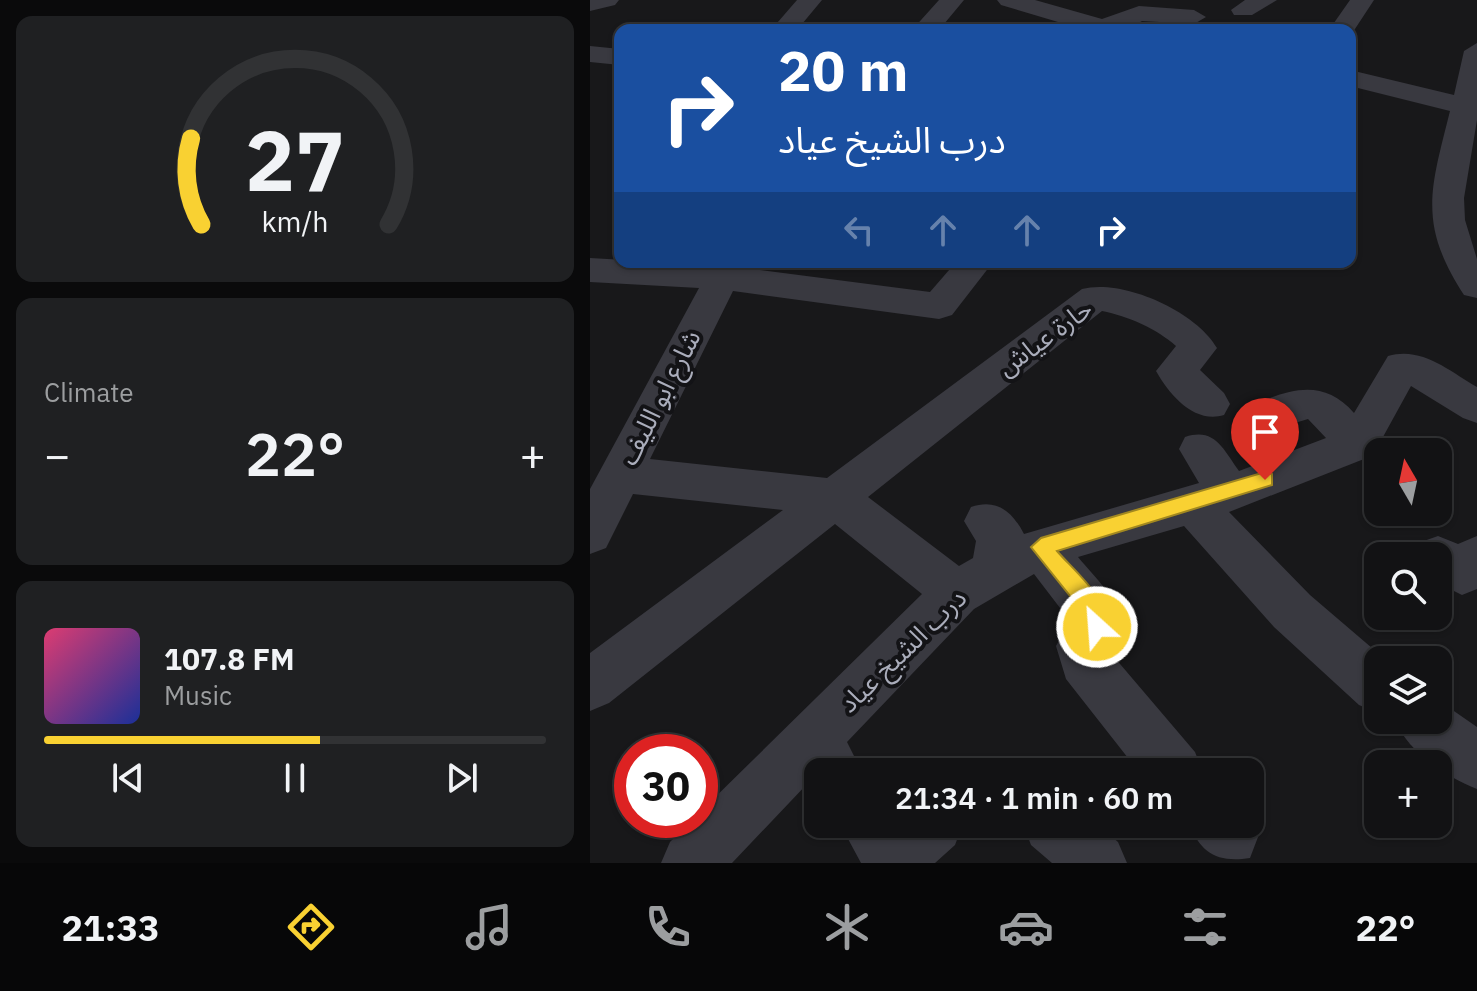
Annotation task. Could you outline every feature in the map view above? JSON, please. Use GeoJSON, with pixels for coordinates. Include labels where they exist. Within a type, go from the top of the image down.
{"type":"FeatureCollection","features":[{"type":"Feature","properties":{"kind":"street"},"geometry":{"type":"LineString","coordinates":[[590,4],[607,0]]}},
{"type":"Feature","properties":{"kind":"street"},"geometry":{"type":"LineString","coordinates":[[789,24],[810,0]]}},
{"type":"Feature","properties":{"kind":"street"},"geometry":{"type":"LineString","coordinates":[[930,24],[952,0]]}},
{"type":"Feature","properties":{"kind":"street"},"geometry":{"type":"LineString","coordinates":[[1009,0],[1064,6],[1098,24]]}},
{"type":"Feature","properties":{"kind":"street"},"geometry":{"type":"LineString","coordinates":[[1346,24],[1362,0]]}},
{"type":"Feature","properties":{"kind":"street"},"geometry":{"type":"LineString","coordinates":[[1118,24],[1139,13],[1194,17]]}},
{"type":"Feature","properties":{"kind":"street"},"geometry":{"type":"LineString","coordinates":[[1477,51],[1466,106],[1465,147],[1447,217],[1451,244],[1477,286]]}},
{"type":"Feature","properties":{"kind":"street"},"geometry":{"type":"LineString","coordinates":[[590,54],[614,56]]}},
{"type":"Feature","properties":{"kind":"street"},"geometry":{"type":"LineString","coordinates":[[1356,79],[1466,106]]}},
{"type":"Feature","properties":{"kind":"street"},"geometry":{"type":"LineString","coordinates":[[590,270],[726,270],[939,306],[970,268]]}},
{"type":"Feature","properties":{"kind":"street","name":"شارع ابو الليف"},"geometry":{"type":"LineString","coordinates":[[590,534],[726,270]]}},
{"type":"Feature","properties":{"kind":"street","name":"حارة عياش"},"geometry":{"type":"LineString","coordinates":[[834,497],[1095,298],[1117,299],[1192,335],[1198,348],[1176,371],[1210,404]]}},
{"type":"Feature","properties":{"kind":"street","name":"درب الشيخ عياد"},"geometry":{"type":"LineString","coordinates":[[694,862],[823,756],[957,593],[1020,556],[1210,498],[1329,456],[1363,434],[1402,366],[1410,366],[1477,407]]}},
{"type":"Feature","properties":{"kind":"street"},"geometry":{"type":"LineString","coordinates":[[1275,413],[1298,401],[1317,404],[1354,442]]}},
{"type":"Feature","properties":{"kind":"street"},"geometry":{"type":"LineString","coordinates":[[1200,449],[1210,498],[1292,611],[1364,675]]}},
{"type":"Feature","properties":{"kind":"street"},"geometry":{"type":"LineString","coordinates":[[619,474],[834,497],[957,593]]}},
{"type":"Feature","properties":{"kind":"street"},"geometry":{"type":"LineString","coordinates":[[590,685],[834,497]]}},
{"type":"Feature","properties":{"kind":"street"},"geometry":{"type":"LineString","coordinates":[[987,521],[1003,540],[995,550],[1020,556],[1096,616],[1097,627],[1081,646],[1084,661],[1164,758]]}},
{"type":"Feature","properties":{"kind":"street"},"geometry":{"type":"LineString","coordinates":[[1452,566],[1462,573],[1477,557]]}},
{"type":"Feature","properties":{"kind":"street"},"geometry":{"type":"LineString","coordinates":[[1441,734],[1477,761]]}},
{"type":"Feature","properties":{"kind":"street"},"geometry":{"type":"LineString","coordinates":[[1068,838],[1097,863]]}},
{"type":"Feature","properties":{"kind":"route"},"geometry":{"type":"LineString","coordinates":[[1097,627],[1092,607],[1041,547],[1265,480]]}}]}
